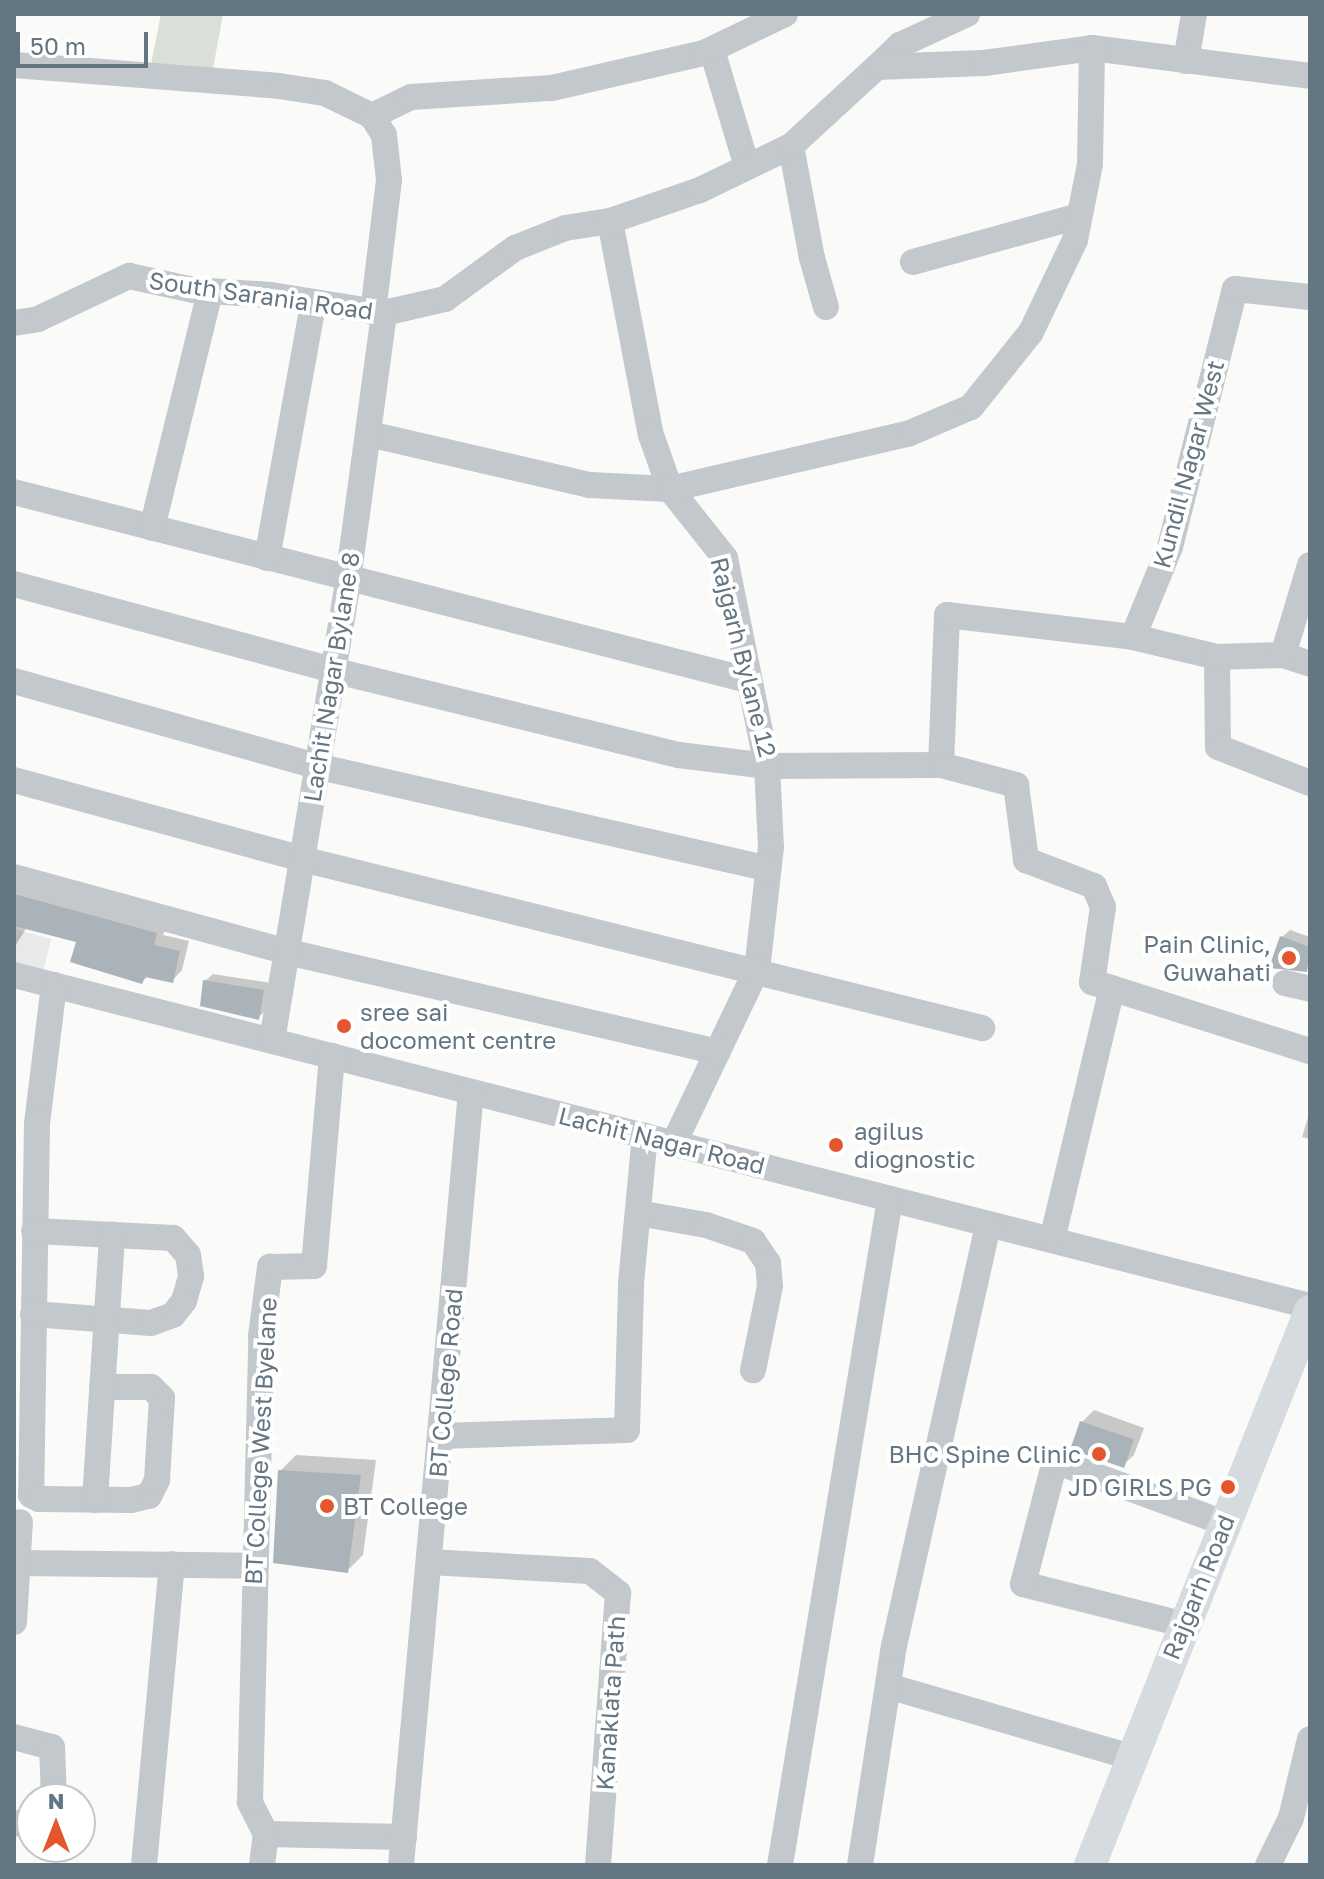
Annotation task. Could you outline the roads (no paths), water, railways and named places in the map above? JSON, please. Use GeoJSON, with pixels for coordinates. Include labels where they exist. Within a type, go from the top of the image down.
{"type":"FeatureCollection","features":[{"type":"Feature","properties":{"kind":"main road","name":"Rajgarh Road"},"geometry":{"type":"LineString","coordinates":[[1090,1865],[1182,1624],[1310,1308]]}},
{"type":"Feature","properties":{"kind":"street"},"geometry":{"type":"LineString","coordinates":[[14,65],[279,86],[325,93],[372,116],[411,97],[552,88],[712,50],[785,14]]}},
{"type":"Feature","properties":{"kind":"street","name":"South Sarania Road"},"geometry":{"type":"LineString","coordinates":[[14,323],[38,319],[129,276],[210,292],[379,312],[445,299],[515,248],[565,228],[610,221],[747,167],[791,146],[900,45],[967,14]]}},
{"type":"Feature","properties":{"kind":"street"},"geometry":{"type":"LineString","coordinates":[[1186,61],[1194,14]]}},
{"type":"Feature","properties":{"kind":"street"},"geometry":{"type":"LineString","coordinates":[[369,434],[590,485],[670,489],[910,433],[971,407],[1031,332],[1075,240],[1090,164],[1092,48]]}},
{"type":"Feature","properties":{"kind":"street"},"geometry":{"type":"LineString","coordinates":[[877,67],[984,63],[1092,48],[1310,76]]}},
{"type":"Feature","properties":{"kind":"street"},"geometry":{"type":"LineString","coordinates":[[712,50],[747,167]]}},
{"type":"Feature","properties":{"kind":"street","name":"Lachit Nagar Bylane 8"},"geometry":{"type":"LineString","coordinates":[[272,1041],[369,434],[389,180],[384,135],[372,116]]}},
{"type":"Feature","properties":{"kind":"street"},"geometry":{"type":"LineString","coordinates":[[791,146],[812,258],[826,307]]}},
{"type":"Feature","properties":{"kind":"street"},"geometry":{"type":"LineString","coordinates":[[913,262],[1079,216]]}},
{"type":"Feature","properties":{"kind":"street","name":"Rajgarh Bylane 12"},"geometry":{"type":"LineString","coordinates":[[610,221],[651,435],[670,489],[725,558],[767,766],[941,765],[1016,785],[1026,860],[1094,886],[1103,907],[1092,982],[1112,988]]}},
{"type":"Feature","properties":{"kind":"street","name":"Kundil Nagar West"},"geometry":{"type":"LineString","coordinates":[[1133,637],[1170,547],[1235,289],[1310,297]]}},
{"type":"Feature","properties":{"kind":"street"},"geometry":{"type":"LineString","coordinates":[[152,528],[210,292]]}},
{"type":"Feature","properties":{"kind":"street"},"geometry":{"type":"LineString","coordinates":[[267,558],[313,304]]}},
{"type":"Feature","properties":{"kind":"street"},"geometry":{"type":"LineString","coordinates":[[14,492],[348,580],[478,607],[748,680]]}},
{"type":"Feature","properties":{"kind":"street"},"geometry":{"type":"LineString","coordinates":[[1283,655],[1310,565]]}},
{"type":"Feature","properties":{"kind":"street"},"geometry":{"type":"LineString","coordinates":[[14,584],[332,670],[679,755],[767,766],[768,869],[757,969],[674,1143]]}},
{"type":"Feature","properties":{"kind":"street"},"geometry":{"type":"LineString","coordinates":[[941,765],[947,615],[1133,637],[1217,657],[1283,655],[1310,664]]}},
{"type":"Feature","properties":{"kind":"street"},"geometry":{"type":"LineString","coordinates":[[1217,657],[1218,747],[1310,783]]}},
{"type":"Feature","properties":{"kind":"street"},"geometry":{"type":"LineString","coordinates":[[14,681],[316,766],[768,869]]}},
{"type":"Feature","properties":{"kind":"street"},"geometry":{"type":"LineString","coordinates":[[14,780],[302,859],[757,969],[982,1028]]}},
{"type":"Feature","properties":{"kind":"street"},"geometry":{"type":"LineString","coordinates":[[14,877],[288,952],[717,1052]]}},
{"type":"Feature","properties":{"kind":"street","name":"Lachit Nagar Road"},"geometry":{"type":"LineString","coordinates":[[14,975],[1310,1308]]}},
{"type":"Feature","properties":{"kind":"street"},"geometry":{"type":"LineString","coordinates":[[54,985],[37,1124],[34,1231],[26,1321],[31,1495],[95,1500],[149,1496],[157,1480],[162,1398],[151,1387],[102,1387]]}},
{"type":"Feature","properties":{"kind":"street"},"geometry":{"type":"LineString","coordinates":[[1052,1240],[1112,988],[1310,1051]]}},
{"type":"Feature","properties":{"kind":"street","name":"BT College West Byelane"},"geometry":{"type":"LineString","coordinates":[[266,1834],[250,1802],[261,1336],[270,1267],[314,1266],[332,1056]]}},
{"type":"Feature","properties":{"kind":"street","name":"BT College Road"},"geometry":{"type":"LineString","coordinates":[[401,1865],[471,1092]]}},
{"type":"Feature","properties":{"kind":"street"},"geometry":{"type":"LineString","coordinates":[[440,1436],[627,1430],[645,1136]]}},
{"type":"Feature","properties":{"kind":"street"},"geometry":{"type":"LineString","coordinates":[[780,1865],[890,1199]]}},
{"type":"Feature","properties":{"kind":"street"},"geometry":{"type":"LineString","coordinates":[[638,1213],[706,1225],[753,1241],[768,1263],[770,1286],[753,1370]]}},
{"type":"Feature","properties":{"kind":"street"},"geometry":{"type":"LineString","coordinates":[[860,1865],[888,1686],[988,1224]]}},
{"type":"Feature","properties":{"kind":"street"},"geometry":{"type":"LineString","coordinates":[[26,1321],[151,1323],[173,1315],[184,1301],[191,1276],[188,1255],[173,1238],[34,1231]]}},
{"type":"Feature","properties":{"kind":"street"},"geometry":{"type":"LineString","coordinates":[[95,1500],[112,1235]]}},
{"type":"Feature","properties":{"kind":"street"},"geometry":{"type":"LineString","coordinates":[[1182,1624],[1023,1584],[1055,1461],[1224,1523]]}},
{"type":"Feature","properties":{"kind":"street"},"geometry":{"type":"LineString","coordinates":[[14,1622],[20,1522]]}},
{"type":"Feature","properties":{"kind":"street","name":"Kanaklata Path"},"geometry":{"type":"LineString","coordinates":[[429,1562],[590,1571],[618,1593],[598,1865]]}},
{"type":"Feature","properties":{"kind":"street"},"geometry":{"type":"LineString","coordinates":[[19,1563],[254,1566]]}},
{"type":"Feature","properties":{"kind":"street"},"geometry":{"type":"LineString","coordinates":[[144,1865],[172,1564]]}},
{"type":"Feature","properties":{"kind":"street"},"geometry":{"type":"LineString","coordinates":[[888,1686],[1131,1757]]}},
{"type":"Feature","properties":{"kind":"street"},"geometry":{"type":"LineString","coordinates":[[14,1737],[52,1747],[53,1783]]}},
{"type":"Feature","properties":{"kind":"street"},"geometry":{"type":"LineString","coordinates":[[1268,1865],[1300,1821],[1310,1739]]}},
{"type":"Feature","properties":{"kind":"street"},"geometry":{"type":"LineString","coordinates":[[262,1865],[266,1834],[404,1837]]}},
{"type":"Feature","properties":{"kind":"place","name":"Pain Clinic, Guwahati"},"geometry":{"type":"Point","coordinates":[1289,958]}},
{"type":"Feature","properties":{"kind":"place","name":"sree sai docoment centre"},"geometry":{"type":"Point","coordinates":[344,1026]}},
{"type":"Feature","properties":{"kind":"place","name":"agilus diognostic"},"geometry":{"type":"Point","coordinates":[836,1145]}},
{"type":"Feature","properties":{"kind":"place","name":"BHC Spine Clinic"},"geometry":{"type":"Point","coordinates":[1099,1454]}},
{"type":"Feature","properties":{"kind":"place","name":"JD GIRLS PG"},"geometry":{"type":"Point","coordinates":[1228,1487]}},
{"type":"Feature","properties":{"kind":"place","name":"BT College"},"geometry":{"type":"Point","coordinates":[327,1506]}}]}
